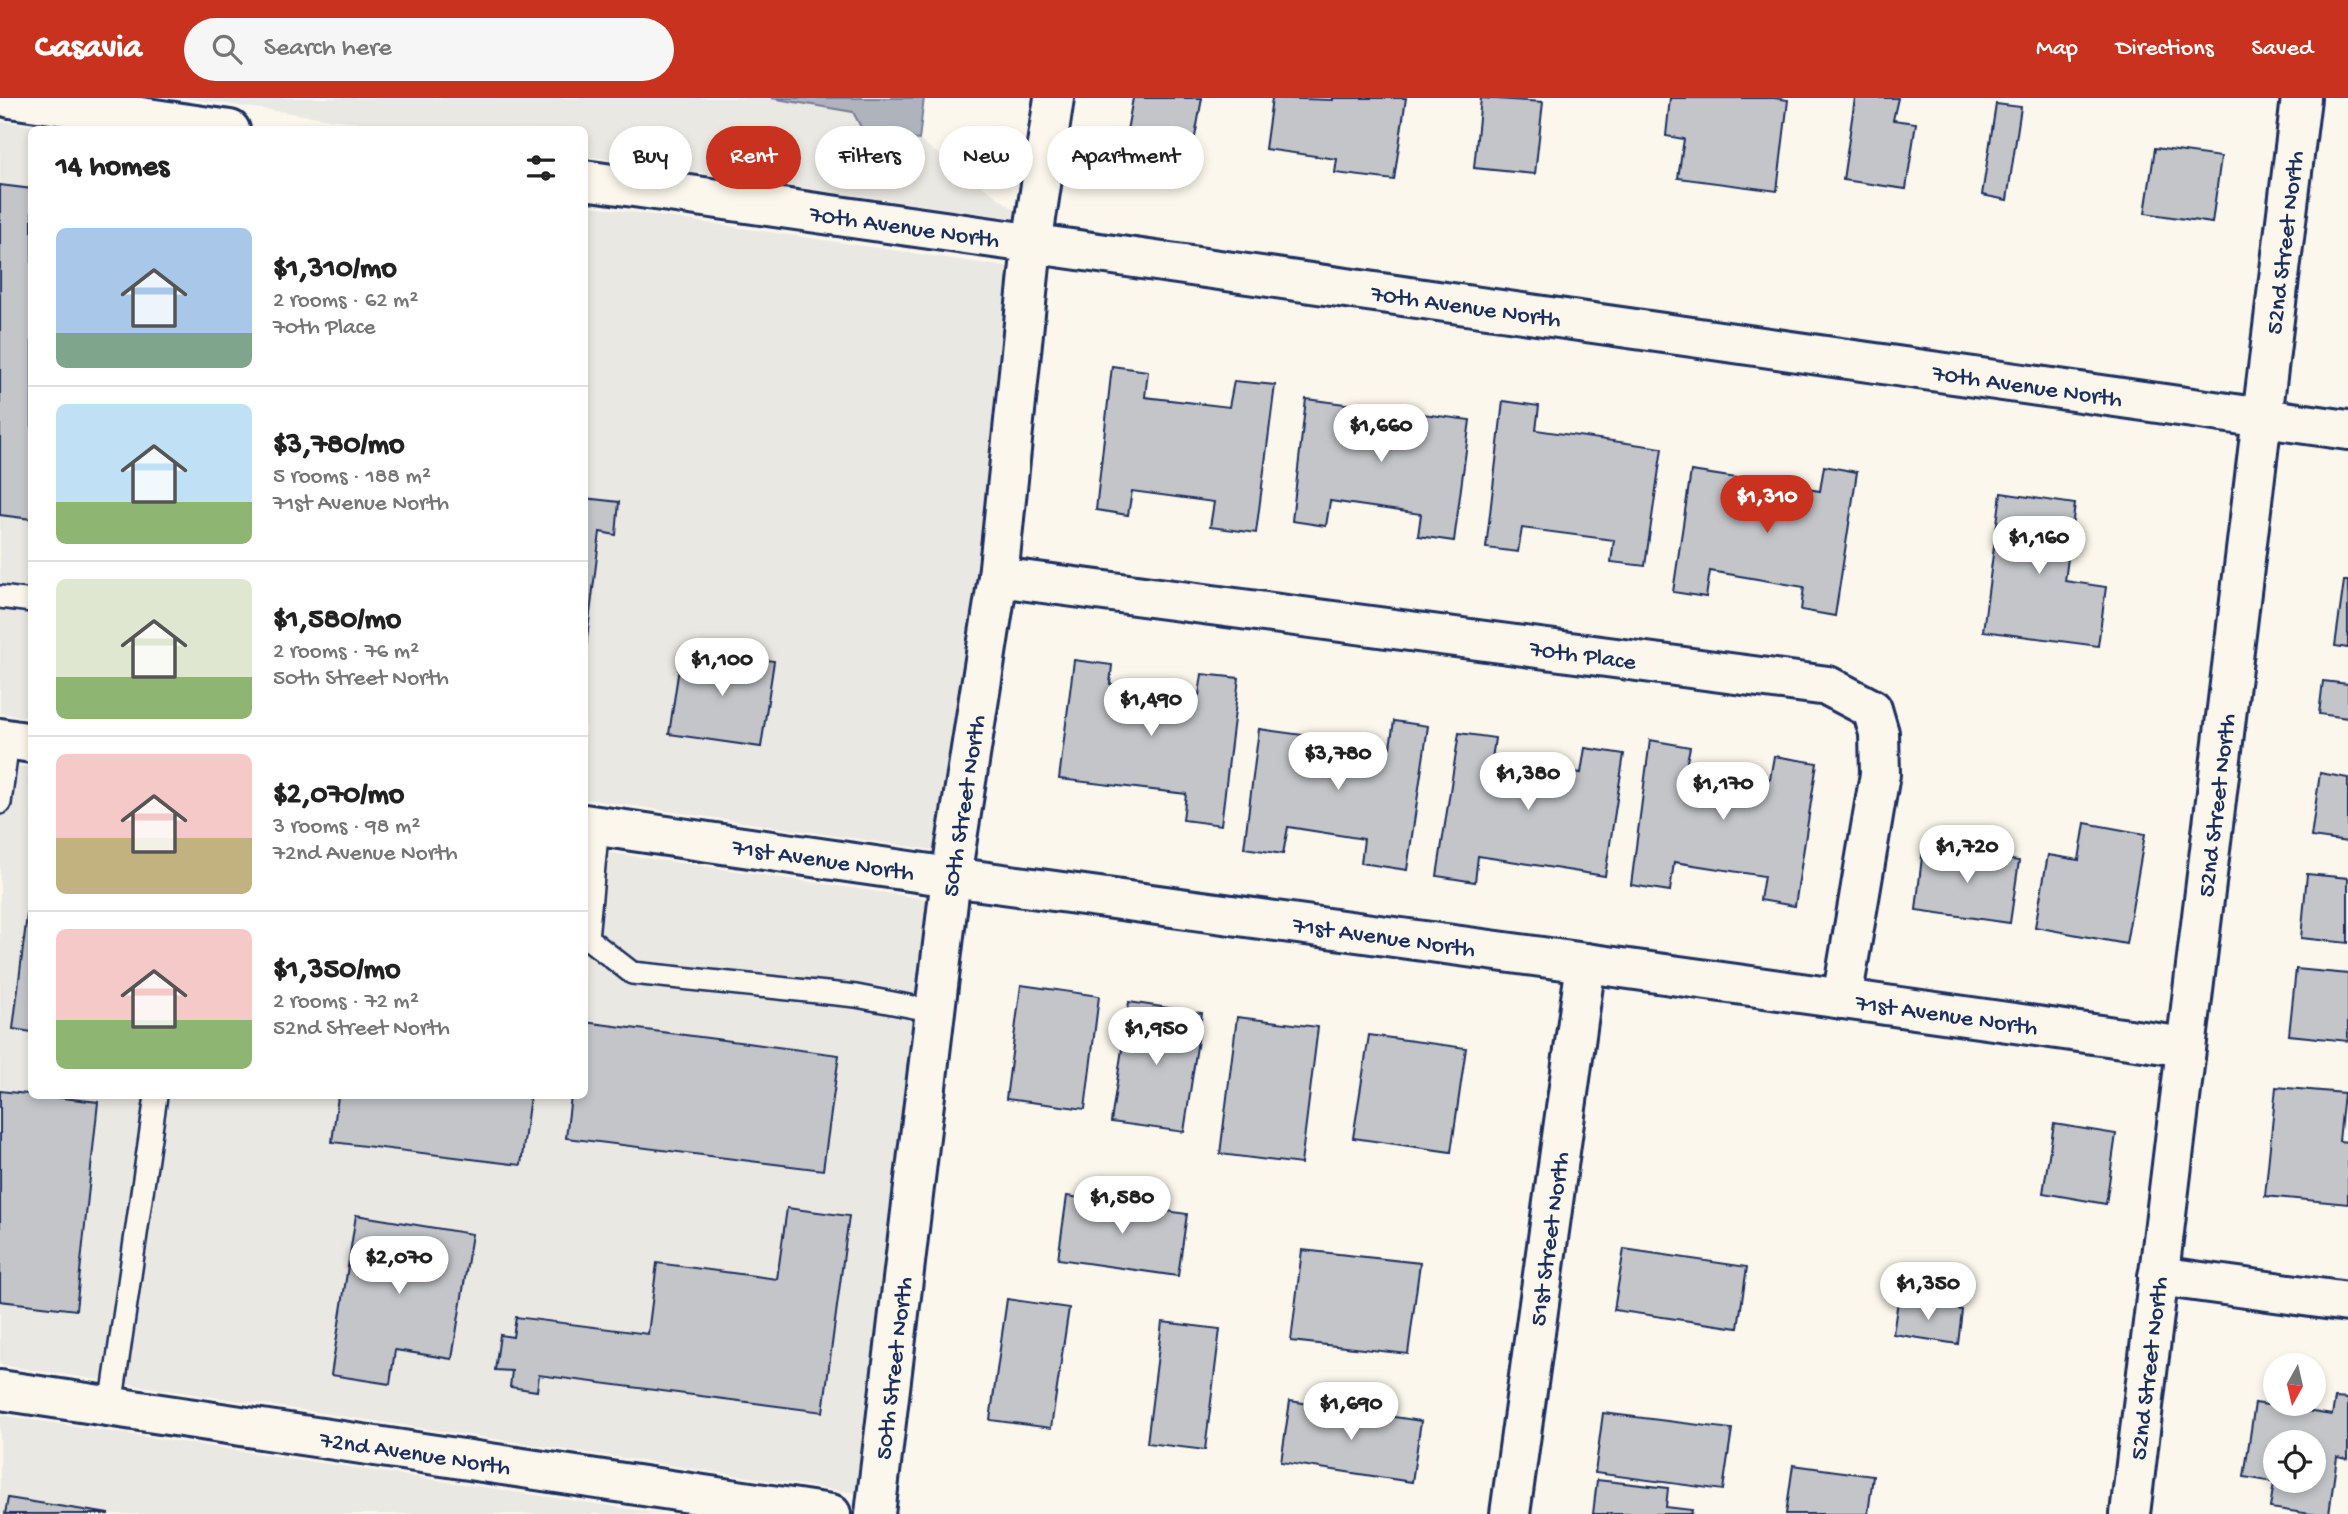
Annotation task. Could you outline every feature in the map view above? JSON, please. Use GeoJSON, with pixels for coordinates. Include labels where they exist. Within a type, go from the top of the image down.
{"type":"FeatureCollection","features":[{"type":"Feature","properties":{"kind":"street"},"geometry":{"type":"LineString","coordinates":[[10,98],[202,126]]}},
{"type":"Feature","properties":{"kind":"street","name":"50th Street North"},"geometry":{"type":"LineString","coordinates":[[875,1514],[951,877],[998,577],[1032,245],[1054,98]]}},
{"type":"Feature","properties":{"kind":"street","name":"52nd Street North"},"geometry":{"type":"LineString","coordinates":[[2130,1514],[2301,98]]}},
{"type":"Feature","properties":{"kind":"street","name":"70th Avenue North"},"geometry":{"type":"LineString","coordinates":[[588,181],[2348,430]]}},
{"type":"Feature","properties":{"kind":"street","name":"70th Place"},"geometry":{"type":"LineString","coordinates":[[998,577],[1828,686],[1850,696],[1872,709],[1879,733],[1880,774],[1842,999]]}},
{"type":"Feature","properties":{"kind":"street","name":"71st Avenue North"},"geometry":{"type":"LineString","coordinates":[[591,825],[2186,1047]]}},
{"type":"Feature","properties":{"kind":"street","name":"51st Street North"},"geometry":{"type":"LineString","coordinates":[[1510,1514],[1586,963]]}},
{"type":"Feature","properties":{"kind":"street"},"geometry":{"type":"LineString","coordinates":[[2158,1276],[2348,1302]]}},
{"type":"Feature","properties":{"kind":"street","name":"72nd Avenue North"},"geometry":{"type":"LineString","coordinates":[[0,1390],[831,1514]]}},
{"type":"Feature","properties":{"kind":"lane"},"geometry":{"type":"LineString","coordinates":[[0,597],[28,600]]}},
{"type":"Feature","properties":{"kind":"lane"},"geometry":{"type":"LineString","coordinates":[[0,803],[13,740]]}},
{"type":"Feature","properties":{"kind":"lane"},"geometry":{"type":"LineString","coordinates":[[588,909],[591,825]]}},
{"type":"Feature","properties":{"kind":"lane"},"geometry":{"type":"LineString","coordinates":[[588,938],[632,973],[856,996],[935,1011]]}},
{"type":"Feature","properties":{"kind":"lane"},"geometry":{"type":"LineString","coordinates":[[111,1407],[156,1099]]}},
{"type":"Feature","properties":{"kind":"shaded area"},"geometry":{"type":"Polygon","coordinates":[[[184,98],[771,98],[853,112],[860,126],[815,126],[815,189],[925,189],[925,144],[939,155],[939,189],[986,189],[1015,210],[1014,218],[801,187],[801,126],[706,126],[706,173],[692,171],[692,126],[609,126],[609,159],[588,156],[588,126],[381,126],[184,98]]]}},
{"type":"Feature","properties":{"kind":"shaded area"},"geometry":{"type":"Polygon","coordinates":[[[771,98],[924,98],[921,126],[860,126],[853,112],[771,98]]]}},
{"type":"Feature","properties":{"kind":"shaded area"},"geometry":{"type":"Polygon","coordinates":[[[0,121],[36,126],[28,126],[28,718],[0,713],[0,121]]]}},
{"type":"Feature","properties":{"kind":"shaded area"},"geometry":{"type":"Polygon","coordinates":[[[588,205],[1008,267],[976,574],[934,850],[588,799],[588,205]]]}},
{"type":"Feature","properties":{"kind":"shaded area"},"geometry":{"type":"Polygon","coordinates":[[[0,763],[28,768],[28,1099],[588,1099],[588,849],[927,899],[855,1493],[0,1365],[0,763]]]}},
{"type":"Feature","properties":{"kind":"shaded area"},"geometry":{"type":"Polygon","coordinates":[[[0,1415],[663,1514],[0,1514],[0,1415]]]}},
{"type":"Feature","properties":{"kind":"building"},"geometry":{"type":"Polygon","coordinates":[[[1133,98],[1202,98],[1197,126],[1128,126],[1133,98]]]}},
{"type":"Feature","properties":{"kind":"building"},"geometry":{"type":"Polygon","coordinates":[[[1272,98],[1406,98],[1394,180],[1335,173],[1337,159],[1265,149],[1272,98]]]}},
{"type":"Feature","properties":{"kind":"building"},"geometry":{"type":"Polygon","coordinates":[[[1481,98],[1543,102],[1535,174],[1474,168],[1481,98]]]}},
{"type":"Feature","properties":{"kind":"building"},"geometry":{"type":"Polygon","coordinates":[[[1670,98],[1788,100],[1777,191],[1678,178],[1684,139],[1666,136],[1670,98]]]}},
{"type":"Feature","properties":{"kind":"building"},"geometry":{"type":"Polygon","coordinates":[[[1855,98],[1898,98],[1893,120],[1916,123],[1906,189],[1843,180],[1855,98]]]}},
{"type":"Feature","properties":{"kind":"building"},"geometry":{"type":"Polygon","coordinates":[[[1996,104],[2021,107],[2007,200],[1982,195],[1996,104]]]}},
{"type":"Feature","properties":{"kind":"building"},"geometry":{"type":"Polygon","coordinates":[[[2155,148],[2221,157],[2212,223],[2145,213],[2155,148]]]}},
{"type":"Feature","properties":{"kind":"building"},"geometry":{"type":"Polygon","coordinates":[[[0,185],[28,188],[28,518],[0,515],[0,185]]]}},
{"type":"Feature","properties":{"kind":"building"},"geometry":{"type":"Polygon","coordinates":[[[1112,366],[1148,371],[1145,397],[1229,407],[1234,381],[1275,385],[1256,533],[1210,527],[1214,502],[1132,491],[1128,515],[1096,510],[1112,366]]]}},
{"type":"Feature","properties":{"kind":"building"},"geometry":{"type":"Polygon","coordinates":[[[1306,399],[1470,420],[1454,541],[1418,536],[1421,514],[1330,501],[1326,526],[1292,521],[1306,399]]]}},
{"type":"Feature","properties":{"kind":"building"},"geometry":{"type":"Polygon","coordinates":[[[1503,401],[1539,406],[1536,430],[1662,448],[1645,566],[1611,562],[1614,540],[1522,528],[1518,552],[1486,548],[1503,401]]]}},
{"type":"Feature","properties":{"kind":"building"},"geometry":{"type":"Polygon","coordinates":[[[1824,466],[1857,472],[1835,616],[1801,610],[1804,587],[1710,571],[1706,597],[1673,592],[1691,471],[1820,491],[1824,466]]]}},
{"type":"Feature","properties":{"kind":"building"},"geometry":{"type":"Polygon","coordinates":[[[2001,493],[2075,504],[2065,581],[2106,587],[2098,646],[1983,631],[2001,493]]]}},
{"type":"Feature","properties":{"kind":"building"},"geometry":{"type":"Polygon","coordinates":[[[588,498],[619,502],[616,535],[600,532],[588,630],[588,498]]]}},
{"type":"Feature","properties":{"kind":"building"},"geometry":{"type":"Polygon","coordinates":[[[2344,581],[2348,581],[2348,648],[2335,646],[2344,581]]]}},
{"type":"Feature","properties":{"kind":"building"},"geometry":{"type":"Polygon","coordinates":[[[682,648],[774,661],[761,747],[669,734],[682,648]]]}},
{"type":"Feature","properties":{"kind":"building"},"geometry":{"type":"Polygon","coordinates":[[[1074,660],[1112,665],[1110,684],[1199,695],[1202,674],[1239,678],[1221,825],[1183,820],[1186,794],[1059,779],[1074,660]]]}},
{"type":"Feature","properties":{"kind":"building"},"geometry":{"type":"Polygon","coordinates":[[[2323,681],[2348,684],[2348,718],[2319,714],[2323,681]]]}},
{"type":"Feature","properties":{"kind":"building"},"geometry":{"type":"Polygon","coordinates":[[[1394,721],[1428,726],[1407,870],[1361,863],[1364,839],[1288,827],[1283,854],[1244,848],[1259,729],[1390,747],[1394,721]]]}},
{"type":"Feature","properties":{"kind":"building"},"geometry":{"type":"Polygon","coordinates":[[[1459,733],[1495,738],[1492,759],[1581,773],[1585,748],[1624,754],[1605,876],[1478,856],[1475,882],[1437,876],[1459,733]]]}},
{"type":"Feature","properties":{"kind":"building"},"geometry":{"type":"Polygon","coordinates":[[[1650,740],[1690,747],[1686,766],[1770,779],[1774,756],[1817,763],[1795,906],[1760,900],[1764,876],[1674,862],[1670,891],[1631,885],[1650,740]]]}},
{"type":"Feature","properties":{"kind":"building"},"geometry":{"type":"Polygon","coordinates":[[[2320,773],[2348,778],[2348,842],[2311,837],[2320,773]]]}},
{"type":"Feature","properties":{"kind":"building"},"geometry":{"type":"Polygon","coordinates":[[[2085,823],[2145,834],[2126,944],[2035,927],[2048,855],[2079,860],[2085,823]]]}},
{"type":"Feature","properties":{"kind":"building"},"geometry":{"type":"Polygon","coordinates":[[[1923,848],[2019,861],[2010,923],[1916,910],[1923,848]]]}},
{"type":"Feature","properties":{"kind":"building"},"geometry":{"type":"Polygon","coordinates":[[[2307,874],[2348,878],[2348,943],[2301,938],[2307,874]]]}},
{"type":"Feature","properties":{"kind":"building"},"geometry":{"type":"Polygon","coordinates":[[[28,907],[28,1031],[13,1029],[28,907]]]}},
{"type":"Feature","properties":{"kind":"building"},"geometry":{"type":"Polygon","coordinates":[[[2296,969],[2348,974],[2348,1041],[2289,1035],[2296,969]]]}},
{"type":"Feature","properties":{"kind":"building"},"geometry":{"type":"Polygon","coordinates":[[[1021,985],[1099,996],[1085,1109],[1006,1099],[1021,985]]]}},
{"type":"Feature","properties":{"kind":"building"},"geometry":{"type":"Polygon","coordinates":[[[1129,1002],[1202,1013],[1184,1132],[1111,1122],[1129,1002]]]}},
{"type":"Feature","properties":{"kind":"building"},"geometry":{"type":"Polygon","coordinates":[[[1237,1017],[1318,1027],[1301,1164],[1220,1154],[1237,1017]]]}},
{"type":"Feature","properties":{"kind":"building"},"geometry":{"type":"Polygon","coordinates":[[[588,1023],[839,1055],[823,1170],[566,1138],[571,1099],[588,1099],[588,1023]]]}},
{"type":"Feature","properties":{"kind":"building"},"geometry":{"type":"Polygon","coordinates":[[[1369,1035],[1466,1048],[1451,1152],[1353,1138],[1369,1035]]]}},
{"type":"Feature","properties":{"kind":"building"},"geometry":{"type":"Polygon","coordinates":[[[2276,1087],[2344,1093],[2339,1141],[2348,1142],[2348,1204],[2265,1196],[2276,1087]]]}},
{"type":"Feature","properties":{"kind":"building"},"geometry":{"type":"Polygon","coordinates":[[[0,1091],[28,1094],[28,1099],[98,1102],[76,1310],[0,1301],[0,1091]]]}},
{"type":"Feature","properties":{"kind":"building"},"geometry":{"type":"Polygon","coordinates":[[[338,1099],[530,1099],[521,1165],[332,1142],[338,1099]]]}},
{"type":"Feature","properties":{"kind":"building"},"geometry":{"type":"Polygon","coordinates":[[[2054,1124],[2116,1134],[2106,1204],[2043,1193],[2054,1124]]]}},
{"type":"Feature","properties":{"kind":"building"},"geometry":{"type":"Polygon","coordinates":[[[1067,1196],[1187,1214],[1178,1276],[1058,1259],[1067,1196]]]}},
{"type":"Feature","properties":{"kind":"building"},"geometry":{"type":"Polygon","coordinates":[[[787,1208],[849,1216],[823,1412],[539,1375],[537,1391],[510,1387],[512,1371],[495,1370],[500,1335],[513,1337],[516,1317],[648,1334],[657,1263],[777,1279],[787,1208]]]}},
{"type":"Feature","properties":{"kind":"building"},"geometry":{"type":"Polygon","coordinates":[[[356,1215],[472,1234],[452,1359],[395,1350],[390,1384],[331,1375],[356,1215]]]}},
{"type":"Feature","properties":{"kind":"building"},"geometry":{"type":"Polygon","coordinates":[[[1624,1249],[1747,1267],[1738,1328],[1614,1310],[1624,1249]]]}},
{"type":"Feature","properties":{"kind":"building"},"geometry":{"type":"Polygon","coordinates":[[[1302,1250],[1420,1263],[1408,1354],[1291,1341],[1302,1250]]]}},
{"type":"Feature","properties":{"kind":"building"},"geometry":{"type":"Polygon","coordinates":[[[1007,1299],[1069,1308],[1051,1428],[990,1420],[1007,1299]]]}},
{"type":"Feature","properties":{"kind":"building"},"geometry":{"type":"Polygon","coordinates":[[[1898,1301],[1962,1310],[1958,1344],[1893,1334],[1898,1301]]]}},
{"type":"Feature","properties":{"kind":"building"},"geometry":{"type":"Polygon","coordinates":[[[1162,1322],[1220,1329],[1205,1450],[1147,1443],[1162,1322]]]}},
{"type":"Feature","properties":{"kind":"building"},"geometry":{"type":"Polygon","coordinates":[[[2335,1398],[2348,1399],[2348,1459],[2337,1457],[2329,1514],[2270,1508],[2272,1493],[2326,1493],[2326,1430],[2263,1430],[2263,1480],[2244,1477],[2255,1403],[2263,1404],[2263,1416],[2332,1415],[2335,1398]]]}},
{"type":"Feature","properties":{"kind":"building"},"geometry":{"type":"Polygon","coordinates":[[[1290,1401],[1421,1421],[1412,1482],[1281,1462],[1290,1401]]]}},
{"type":"Feature","properties":{"kind":"building"},"geometry":{"type":"Polygon","coordinates":[[[1603,1413],[1732,1429],[1723,1490],[1595,1473],[1603,1413]]]}},
{"type":"Feature","properties":{"kind":"building"},"geometry":{"type":"Polygon","coordinates":[[[1793,1465],[1873,1476],[1868,1514],[1786,1514],[1793,1465]]]}},
{"type":"Feature","properties":{"kind":"building"},"geometry":{"type":"Polygon","coordinates":[[[1597,1480],[1668,1488],[1666,1507],[1692,1510],[1691,1514],[1593,1514],[1597,1480]]]}},
{"type":"Feature","properties":{"kind":"building"},"geometry":{"type":"Polygon","coordinates":[[[8,1498],[109,1514],[5,1514],[8,1498]]]}}]}
